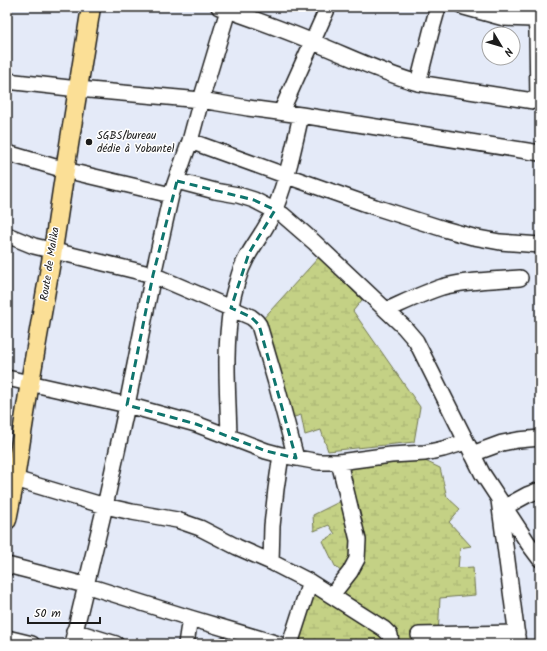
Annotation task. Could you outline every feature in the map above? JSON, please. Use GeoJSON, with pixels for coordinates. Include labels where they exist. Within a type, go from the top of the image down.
{"type":"FeatureCollection","features":[{"type":"Feature","properties":{"kind":"main road","name":"Route de Malika"},"geometry":{"type":"LineString","coordinates":[[7,520],[11,479],[30,383],[53,250],[91,7]]}},
{"type":"Feature","properties":{"kind":"street"},"geometry":{"type":"LineString","coordinates":[[281,112],[328,7]]}},
{"type":"Feature","properties":{"kind":"street"},"geometry":{"type":"LineString","coordinates":[[418,83],[438,7]]}},
{"type":"Feature","properties":{"kind":"street"},"geometry":{"type":"LineString","coordinates":[[116,644],[73,638],[105,506],[171,195],[190,141],[225,8],[404,79],[418,83],[539,102],[538,31],[536,21],[532,19],[504,18],[464,7]]}},
{"type":"Feature","properties":{"kind":"street"},"geometry":{"type":"LineString","coordinates":[[7,81],[201,100],[540,153]]}},
{"type":"Feature","properties":{"kind":"street"},"geometry":{"type":"LineString","coordinates":[[229,436],[227,375],[228,334],[231,308],[243,263],[275,210],[287,176],[301,115]]}},
{"type":"Feature","properties":{"kind":"street"},"geometry":{"type":"LineString","coordinates":[[190,141],[375,207],[444,229],[473,237],[500,242],[540,245]]}},
{"type":"Feature","properties":{"kind":"street"},"geometry":{"type":"LineString","coordinates":[[7,153],[65,170],[171,195]]}},
{"type":"Feature","properties":{"kind":"street"},"geometry":{"type":"LineString","coordinates":[[177,181],[254,200],[283,215],[410,332],[416,340],[482,473],[539,557]]}},
{"type":"Feature","properties":{"kind":"street"},"geometry":{"type":"LineString","coordinates":[[7,235],[25,243],[153,276],[251,317],[259,326],[296,458]]}},
{"type":"Feature","properties":{"kind":"street"},"geometry":{"type":"LineString","coordinates":[[387,310],[421,294],[442,287],[466,283],[520,278]]}},
{"type":"Feature","properties":{"kind":"street"},"geometry":{"type":"LineString","coordinates":[[7,378],[127,405],[196,424],[281,455],[319,462],[339,462],[390,455],[425,453],[443,449],[469,448],[540,438]]}},
{"type":"Feature","properties":{"kind":"street"},"geometry":{"type":"LineString","coordinates":[[270,562],[272,526],[281,455]]}},
{"type":"Feature","properties":{"kind":"street"},"geometry":{"type":"LineString","coordinates":[[332,595],[350,572],[357,559],[358,540],[339,462]]}},
{"type":"Feature","properties":{"kind":"street"},"geometry":{"type":"LineString","coordinates":[[11,479],[105,506],[177,520],[200,528],[310,582],[332,595],[384,629],[390,635],[391,644]]}},
{"type":"Feature","properties":{"kind":"street"},"geometry":{"type":"LineString","coordinates":[[502,503],[540,490]]}},
{"type":"Feature","properties":{"kind":"street"},"geometry":{"type":"LineString","coordinates":[[419,635],[517,639],[502,503]]}},
{"type":"Feature","properties":{"kind":"street"},"geometry":{"type":"LineString","coordinates":[[7,565],[86,585],[278,644]]}},
{"type":"Feature","properties":{"kind":"street"},"geometry":{"type":"LineString","coordinates":[[290,644],[310,582]]}},
{"type":"Feature","properties":{"kind":"street"},"geometry":{"type":"LineString","coordinates":[[186,644],[190,618]]}},
{"type":"Feature","properties":{"kind":"street"},"geometry":{"type":"LineString","coordinates":[[7,638],[32,644]]}},
{"type":"Feature","properties":{"kind":"highlighted area"},"geometry":{"type":"Polygon","coordinates":[[[177,181],[254,200],[275,210],[249,253],[231,308],[251,317],[259,325],[296,458],[266,451],[196,424],[127,405],[153,275],[177,181]]]}},
{"type":"Feature","properties":{"kind":"green space"},"geometry":{"type":"Polygon","coordinates":[[[319,257],[362,300],[353,311],[420,407],[414,442],[328,451],[321,430],[305,435],[301,415],[291,418],[261,321],[319,257]]]}},
{"type":"Feature","properties":{"kind":"green space"},"geometry":{"type":"Polygon","coordinates":[[[423,460],[440,468],[447,497],[460,509],[449,522],[471,546],[460,548],[458,568],[473,567],[475,595],[440,598],[438,636],[453,640],[453,644],[297,644],[314,583],[338,596],[350,580],[335,566],[323,541],[335,534],[329,525],[314,531],[313,515],[345,499],[350,467],[423,460]]]}},
{"type":"Feature","properties":{"kind":"place","name":"SGBS/bureau dédie à Yobantel"},"geometry":{"type":"Point","coordinates":[89,142]}}]}
